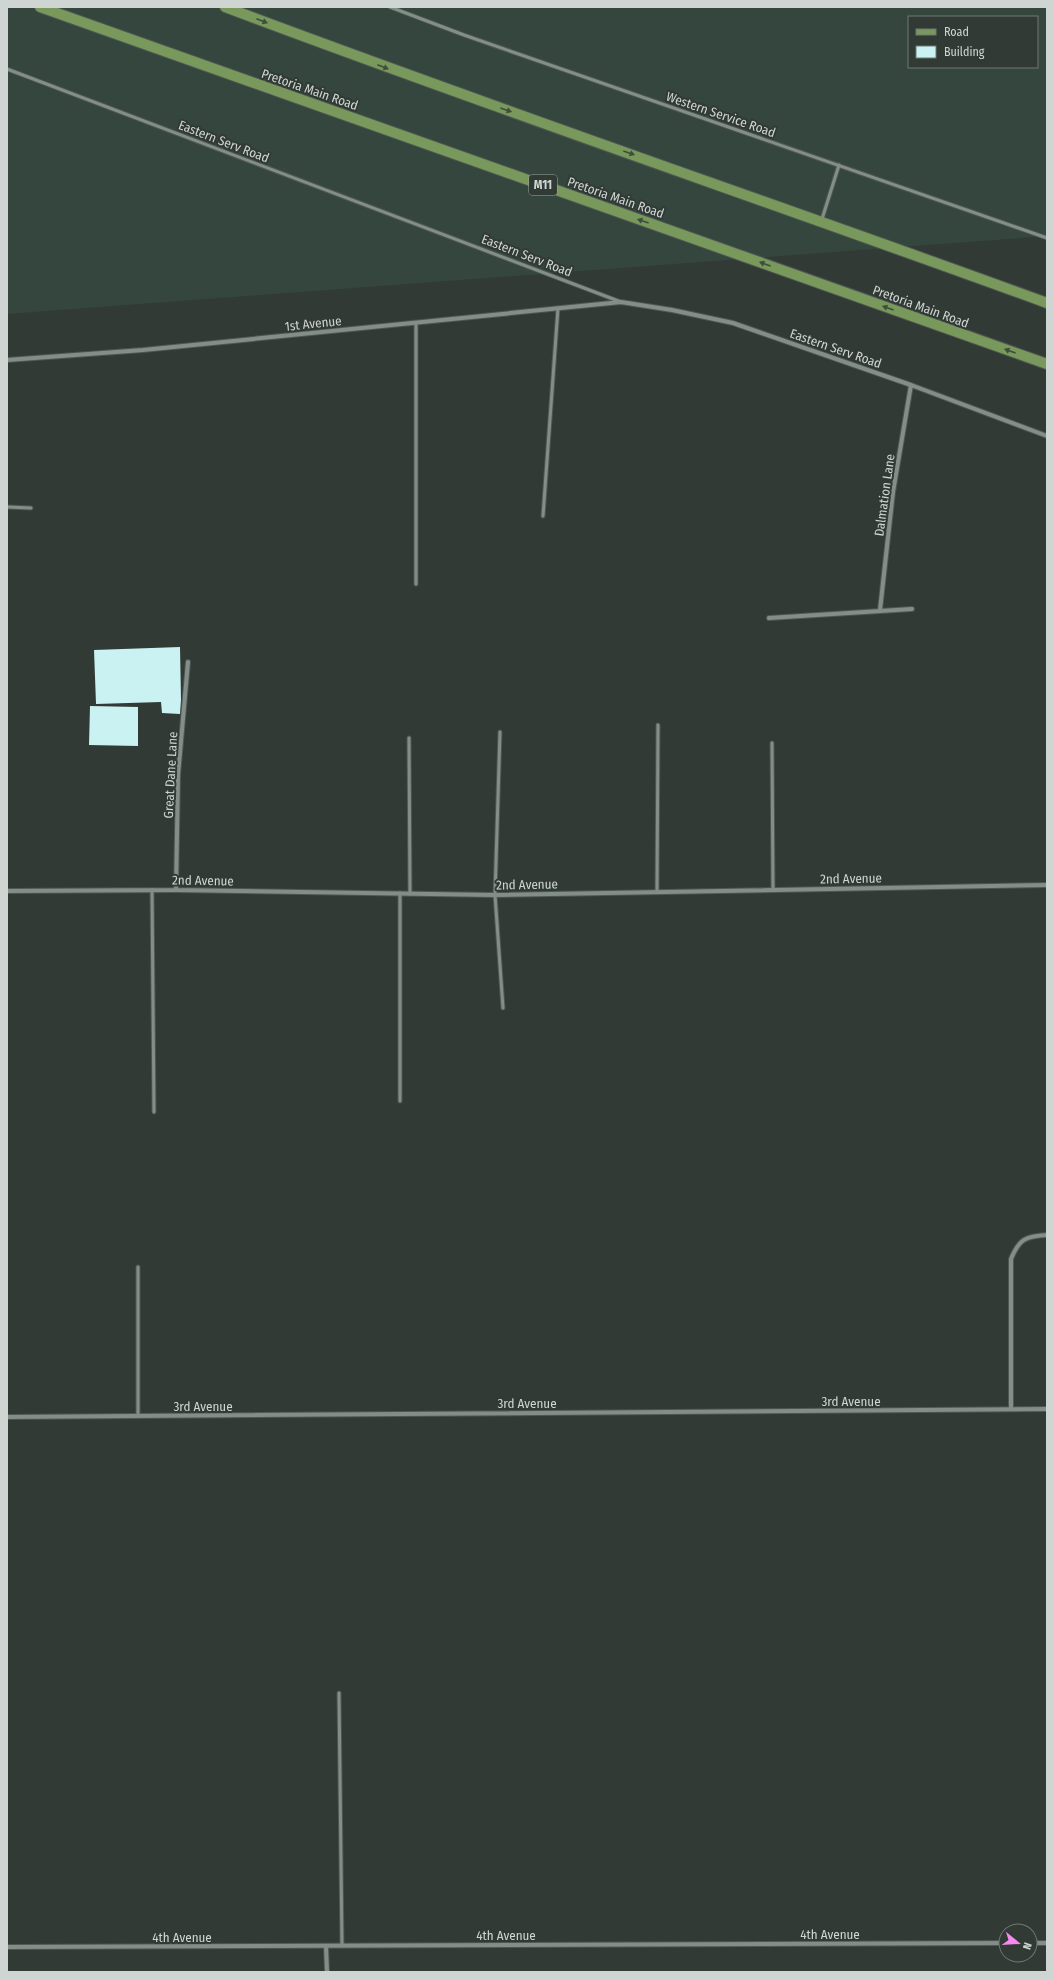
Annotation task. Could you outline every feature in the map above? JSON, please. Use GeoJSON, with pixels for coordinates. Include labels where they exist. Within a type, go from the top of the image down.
{"type":"FeatureCollection","features":[{"type":"Feature","properties":{"kind":"main road","name":"Pretoria Main Road"},"geometry":{"type":"LineString","coordinates":[[40,7],[1047,364]]}},
{"type":"Feature","properties":{"kind":"main road"},"geometry":{"type":"LineString","coordinates":[[225,7],[400,73],[821,221],[1047,303]]}},
{"type":"Feature","properties":{"kind":"street","name":"1st Avenue"},"geometry":{"type":"LineString","coordinates":[[7,360],[144,350],[621,302]]}},
{"type":"Feature","properties":{"kind":"street","name":"Eastern Serv Road"},"geometry":{"type":"LineString","coordinates":[[621,302],[672,310],[732,323],[911,385],[1047,436]]}},
{"type":"Feature","properties":{"kind":"street","name":"Dalmation Lane"},"geometry":{"type":"LineString","coordinates":[[880,610],[892,492],[911,385]]}},
{"type":"Feature","properties":{"kind":"street"},"geometry":{"type":"LineString","coordinates":[[769,618],[912,609]]}},
{"type":"Feature","properties":{"kind":"street","name":"Great Dane Lane"},"geometry":{"type":"LineString","coordinates":[[176,890],[178,775],[188,662]]}},
{"type":"Feature","properties":{"kind":"street","name":"2nd Avenue"},"geometry":{"type":"LineString","coordinates":[[7,891],[176,890],[495,895],[1047,885]]}},
{"type":"Feature","properties":{"kind":"street"},"geometry":{"type":"LineString","coordinates":[[1011,1409],[1011,1258],[1016,1246],[1030,1236],[1047,1235]]}},
{"type":"Feature","properties":{"kind":"street","name":"3rd Avenue"},"geometry":{"type":"LineString","coordinates":[[7,1417],[1047,1409]]}},
{"type":"Feature","properties":{"kind":"street","name":"4th Avenue"},"geometry":{"type":"LineString","coordinates":[[7,1947],[998,1943]]}},
{"type":"Feature","properties":{"kind":"street"},"geometry":{"type":"LineString","coordinates":[[326,1946],[327,1972]]}},
{"type":"Feature","properties":{"kind":"lane","name":"Western Service Road"},"geometry":{"type":"LineString","coordinates":[[390,7],[464,35],[1047,238]]}},
{"type":"Feature","properties":{"kind":"lane","name":"Eastern Serv Road"},"geometry":{"type":"LineString","coordinates":[[7,69],[621,302]]}},
{"type":"Feature","properties":{"kind":"lane"},"geometry":{"type":"LineString","coordinates":[[821,221],[839,165]]}},
{"type":"Feature","properties":{"kind":"lane"},"geometry":{"type":"LineString","coordinates":[[543,516],[558,308]]}},
{"type":"Feature","properties":{"kind":"lane"},"geometry":{"type":"LineString","coordinates":[[416,323],[416,584]]}},
{"type":"Feature","properties":{"kind":"lane"},"geometry":{"type":"LineString","coordinates":[[7,507],[31,508]]}},
{"type":"Feature","properties":{"kind":"lane"},"geometry":{"type":"LineString","coordinates":[[657,892],[658,725]]}},
{"type":"Feature","properties":{"kind":"lane"},"geometry":{"type":"LineString","coordinates":[[500,732],[495,895],[503,1008]]}},
{"type":"Feature","properties":{"kind":"lane"},"geometry":{"type":"LineString","coordinates":[[409,738],[410,894]]}},
{"type":"Feature","properties":{"kind":"lane"},"geometry":{"type":"LineString","coordinates":[[772,743],[773,890]]}},
{"type":"Feature","properties":{"kind":"lane"},"geometry":{"type":"LineString","coordinates":[[152,890],[154,1112]]}},
{"type":"Feature","properties":{"kind":"lane"},"geometry":{"type":"LineString","coordinates":[[400,893],[400,1102]]}},
{"type":"Feature","properties":{"kind":"lane"},"geometry":{"type":"LineString","coordinates":[[138,1267],[138,1416]]}},
{"type":"Feature","properties":{"kind":"lane"},"geometry":{"type":"LineString","coordinates":[[339,1693],[342,1946]]}},
{"type":"Feature","properties":{"kind":"shaded area"},"geometry":{"type":"Polygon","coordinates":[[[7,7],[1047,7],[1047,236],[7,314],[7,7]]]}},
{"type":"Feature","properties":{"kind":"building"},"geometry":{"type":"Polygon","coordinates":[[[180,647],[180,714],[162,713],[161,702],[96,704],[94,650],[180,647]]]}},
{"type":"Feature","properties":{"kind":"building"},"geometry":{"type":"Polygon","coordinates":[[[90,706],[138,707],[138,746],[89,745],[90,706]]]}}]}
